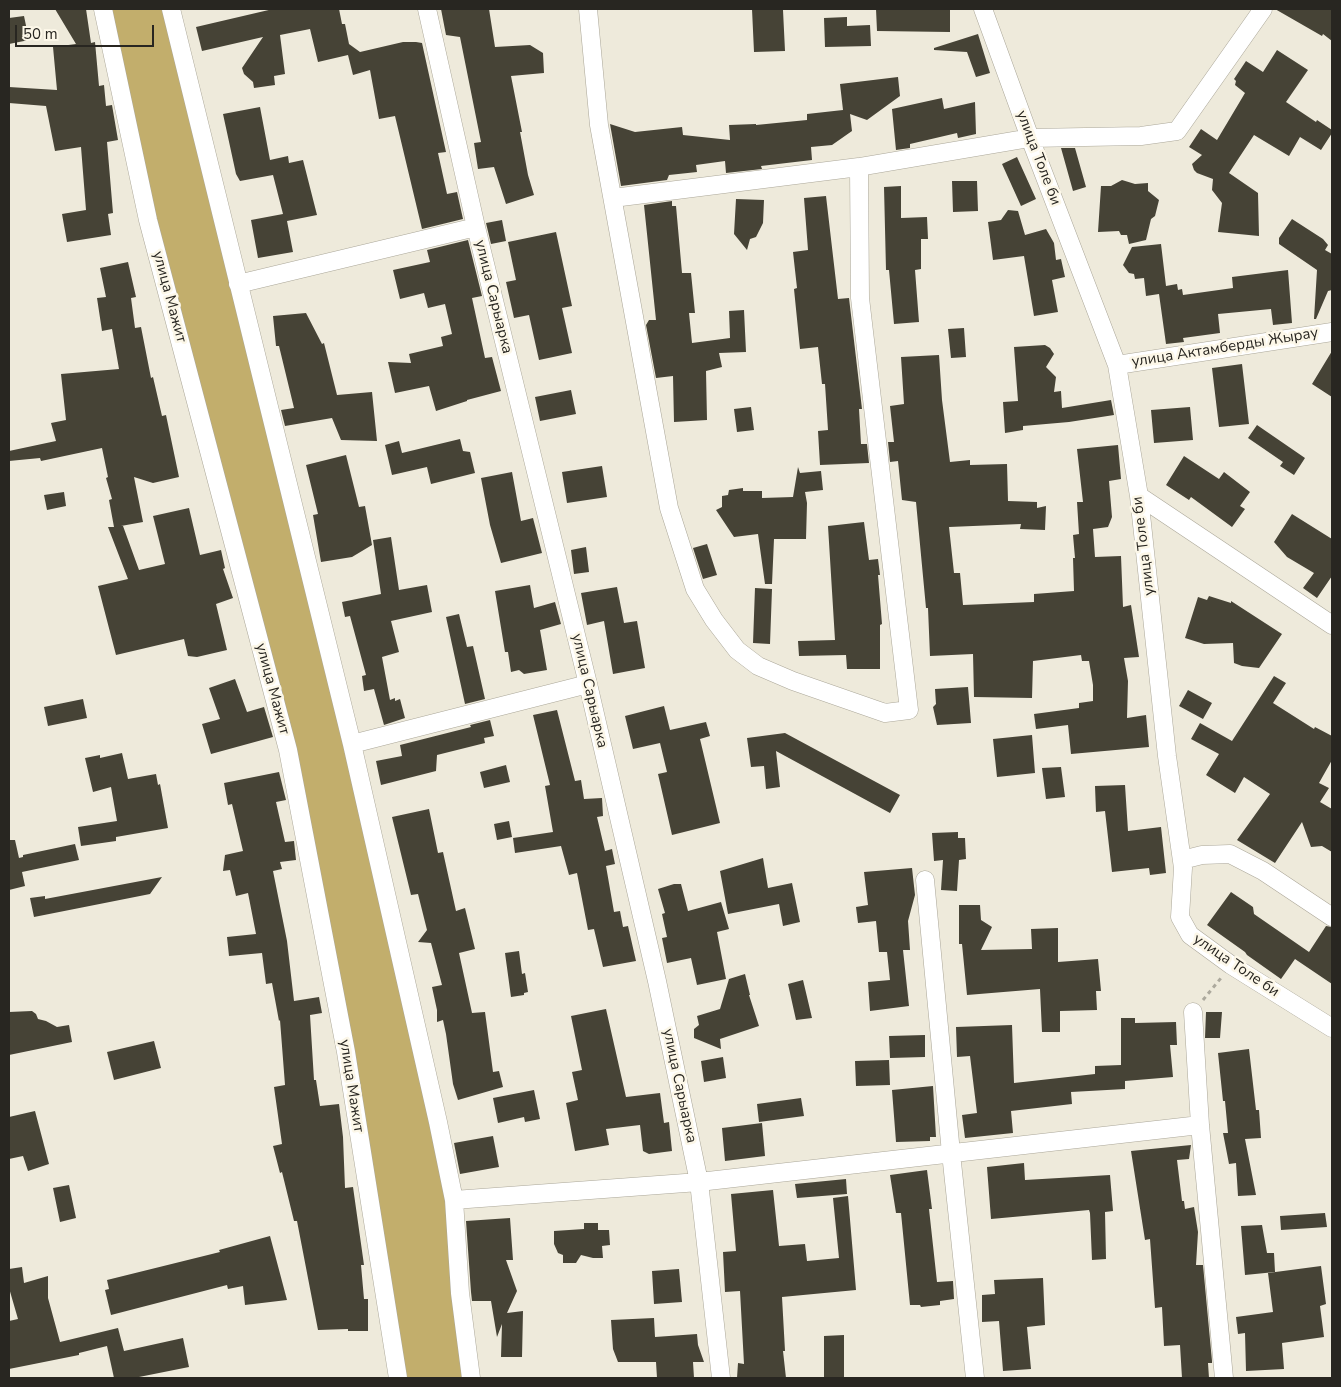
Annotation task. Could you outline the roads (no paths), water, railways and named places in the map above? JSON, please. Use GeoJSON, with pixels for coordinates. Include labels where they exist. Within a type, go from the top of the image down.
{"type":"FeatureCollection","features":[{"type":"Feature","properties":{"kind":"street","name":"улица Мажит"},"geometry":{"type":"LineString","coordinates":[[103,9],[148,220],[288,750],[346,1052],[398,1378]]}},
{"type":"Feature","properties":{"kind":"street"},"geometry":{"type":"LineString","coordinates":[[171,9],[352,744],[438,1122],[454,1200],[460,1293],[470,1378]]}},
{"type":"Feature","properties":{"kind":"street","name":"улица Сарыарка"},"geometry":{"type":"LineString","coordinates":[[427,9],[476,227],[588,684],[657,981],[699,1182],[721,1378]]}},
{"type":"Feature","properties":{"kind":"street"},"geometry":{"type":"LineString","coordinates":[[588,9],[599,126],[669,508],[695,589],[714,620],[737,650],[758,666],[793,681],[885,713],[909,710],[860,298],[859,167]]}},
{"type":"Feature","properties":{"kind":"street","name":"улица Толе би"},"geometry":{"type":"LineString","coordinates":[[983,9],[1117,365],[1139,496],[1167,756],[1183,868],[1180,917],[1190,935],[1231,965],[1332,1028]]}},
{"type":"Feature","properties":{"kind":"street"},"geometry":{"type":"LineString","coordinates":[[613,198],[859,167],[1030,138],[1141,136],[1177,131],[1262,9]]}},
{"type":"Feature","properties":{"kind":"street"},"geometry":{"type":"LineString","coordinates":[[238,284],[476,227]]}},
{"type":"Feature","properties":{"kind":"street","name":"улица Актамберды Жырау"},"geometry":{"type":"LineString","coordinates":[[1117,365],[1332,332]]}},
{"type":"Feature","properties":{"kind":"street"},"geometry":{"type":"LineString","coordinates":[[1139,496],[1332,625]]}},
{"type":"Feature","properties":{"kind":"street"},"geometry":{"type":"LineString","coordinates":[[352,744],[588,684]]}},
{"type":"Feature","properties":{"kind":"street"},"geometry":{"type":"LineString","coordinates":[[1182,860],[1202,855],[1230,854],[1263,871],[1332,917]]}},
{"type":"Feature","properties":{"kind":"street"},"geometry":{"type":"LineString","coordinates":[[925,880],[975,1378]]}},
{"type":"Feature","properties":{"kind":"street"},"geometry":{"type":"LineString","coordinates":[[1193,1012],[1200,1125],[1224,1378]]}},
{"type":"Feature","properties":{"kind":"street"},"geometry":{"type":"LineString","coordinates":[[454,1200],[699,1182],[1200,1125]]}}]}
